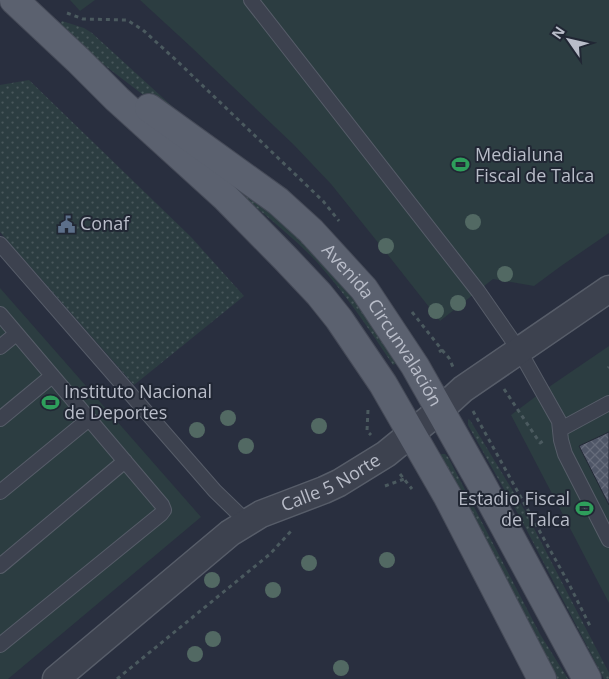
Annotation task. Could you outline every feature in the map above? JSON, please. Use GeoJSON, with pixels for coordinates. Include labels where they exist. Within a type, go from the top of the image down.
{"type":"FeatureCollection","features":[{"type":"Feature","properties":{"kind":"main road","name":"Avenida Circunvalación"},"geometry":{"type":"LineString","coordinates":[[14,0],[117,99],[226,198],[319,294],[339,319],[383,384],[448,497],[542,679]]}},
{"type":"Feature","properties":{"kind":"main road","name":"Avenida Circunvalación"},"geometry":{"type":"LineString","coordinates":[[78,60],[123,89],[278,202],[311,231],[364,289],[415,366],[480,480],[587,679]]}},
{"type":"Feature","properties":{"kind":"street","name":"Calle 5 Norte"},"geometry":{"type":"LineString","coordinates":[[56,679],[230,533],[261,514],[339,483],[386,454],[463,389],[609,288]]}},
{"type":"Feature","properties":{"kind":"lane"},"geometry":{"type":"LineString","coordinates":[[251,0],[478,291],[519,350],[559,421],[565,454],[609,540]]}},
{"type":"Feature","properties":{"kind":"lane"},"geometry":{"type":"LineString","coordinates":[[0,244],[208,484],[247,522]]}},
{"type":"Feature","properties":{"kind":"lane"},"geometry":{"type":"LineString","coordinates":[[0,314],[164,508],[163,512],[0,645]]}},
{"type":"Feature","properties":{"kind":"lane"},"geometry":{"type":"LineString","coordinates":[[0,347],[16,334]]}},
{"type":"Feature","properties":{"kind":"lane"},"geometry":{"type":"LineString","coordinates":[[0,419],[52,376]]}},
{"type":"Feature","properties":{"kind":"lane"},"geometry":{"type":"LineString","coordinates":[[561,429],[609,403]]}},
{"type":"Feature","properties":{"kind":"lane"},"geometry":{"type":"LineString","coordinates":[[0,492],[89,419]]}},
{"type":"Feature","properties":{"kind":"lane"},"geometry":{"type":"LineString","coordinates":[[0,566],[125,461]]}},
{"type":"Feature","properties":{"kind":"path"},"geometry":{"type":"LineString","coordinates":[[67,13],[83,19],[127,20]]}},
{"type":"Feature","properties":{"kind":"path"},"geometry":{"type":"LineString","coordinates":[[442,350],[449,358],[471,408],[569,584],[591,629]]}},
{"type":"Feature","properties":{"kind":"path"},"geometry":{"type":"LineString","coordinates":[[502,386],[540,443],[561,429]]}},
{"type":"Feature","properties":{"kind":"path"},"geometry":{"type":"LineString","coordinates":[[377,489],[404,479]]}},
{"type":"Feature","properties":{"kind":"path"},"geometry":{"type":"LineString","coordinates":[[117,679],[270,554],[295,526]]}},
{"type":"Feature","properties":{"kind":"shaded area"},"geometry":{"type":"Polygon","coordinates":[[[70,0],[95,0],[80,11],[70,0]]]}},
{"type":"Feature","properties":{"kind":"shaded area","name":"Medialuna Fiscal de Talca"},"geometry":{"type":"Polygon","coordinates":[[[140,0],[609,0],[609,233],[534,286],[493,279],[440,321],[331,184],[294,145],[140,0]]]}},
{"type":"Feature","properties":{"kind":"shaded area"},"geometry":{"type":"Polygon","coordinates":[[[62,21],[84,28],[92,33],[186,119],[180,123],[78,45],[58,27],[62,21]]]}},
{"type":"Feature","properties":{"kind":"shaded area"},"geometry":{"type":"Polygon","coordinates":[[[29,80],[191,237],[244,296],[134,385],[0,232],[0,85],[29,80]]]}},
{"type":"Feature","properties":{"kind":"shaded area"},"geometry":{"type":"Polygon","coordinates":[[[225,180],[272,211],[341,281],[399,362],[393,365],[347,298],[316,261],[225,180]]]}},
{"type":"Feature","properties":{"kind":"shaded area","name":"Instituto Nacional de Deportes"},"geometry":{"type":"Polygon","coordinates":[[[0,288],[201,517],[8,679],[0,679],[0,288]]]}},
{"type":"Feature","properties":{"kind":"shaded area","name":"Estadio Fiscal de Talca"},"geometry":{"type":"Polygon","coordinates":[[[609,346],[609,603],[511,415],[609,346]]]}},
{"type":"Feature","properties":{"kind":"shaded area"},"geometry":{"type":"Polygon","coordinates":[[[468,419],[525,511],[609,673],[609,679],[604,679],[522,521],[468,425],[468,419]]]}},
{"type":"Feature","properties":{"kind":"shaded area"},"geometry":{"type":"Polygon","coordinates":[[[441,454],[445,454],[448,457],[540,634],[568,679],[555,679],[441,458],[441,454]]]}},
{"type":"Feature","properties":{"kind":"building","name":"Estadio Fiscal de Talca"},"geometry":{"type":"Polygon","coordinates":[[[609,432],[609,505],[579,446],[609,432]]]}},
{"type":"Feature","properties":{"kind":"place","name":"Medialuna Fiscal de Talca"},"geometry":{"type":"Point","coordinates":[461,165]}},
{"type":"Feature","properties":{"kind":"place","name":"Conaf"},"geometry":{"type":"Point","coordinates":[66,224]}},
{"type":"Feature","properties":{"kind":"place","name":"Instituto Nacional de Deportes"},"geometry":{"type":"Point","coordinates":[50,402]}},
{"type":"Feature","properties":{"kind":"place","name":"Estadio Fiscal de Talca"},"geometry":{"type":"Point","coordinates":[584,509]}}]}
